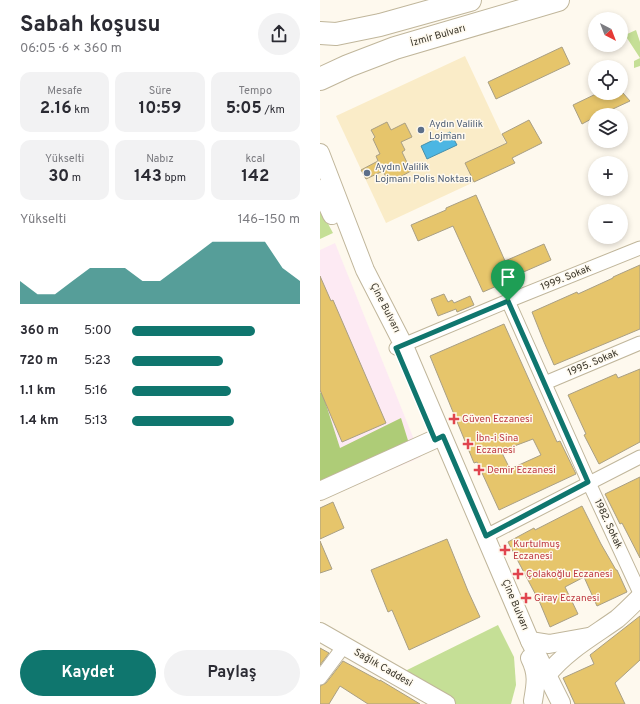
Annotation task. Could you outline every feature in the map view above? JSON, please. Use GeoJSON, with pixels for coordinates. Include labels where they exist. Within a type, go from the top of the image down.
{"type":"FeatureCollection","features":[{"type":"Feature","properties":{"kind":"highway"},"geometry":{"type":"LineString","coordinates":[[320,33],[336,34],[380,25],[470,0]]}},
{"type":"Feature","properties":{"kind":"highway","name":"İzmir Bulvarı"},"geometry":{"type":"LineString","coordinates":[[320,79],[348,66],[395,48],[558,0]]}},
{"type":"Feature","properties":{"kind":"main road","name":"Çine Bulvarı"},"geometry":{"type":"LineString","coordinates":[[320,153],[365,270],[439,438],[536,672],[536,685],[530,702]]}},
{"type":"Feature","properties":{"kind":"main road","name":"Çine Bulvarı"},"geometry":{"type":"LineString","coordinates":[[320,189],[361,289],[400,347]]}},
{"type":"Feature","properties":{"kind":"main road","name":"Çine Bulvarı"},"geometry":{"type":"LineString","coordinates":[[439,438],[486,536],[530,641],[562,703]]}},
{"type":"Feature","properties":{"kind":"main road"},"geometry":{"type":"LineString","coordinates":[[320,491],[439,438]]}},
{"type":"Feature","properties":{"kind":"main road"},"geometry":{"type":"LineString","coordinates":[[547,675],[556,664],[591,636],[618,618],[640,597]]}},
{"type":"Feature","properties":{"kind":"main road","name":"Sağlık Caddesi"},"geometry":{"type":"LineString","coordinates":[[320,632],[445,704]]}},
{"type":"Feature","properties":{"kind":"main road"},"geometry":{"type":"LineString","coordinates":[[530,641],[549,644],[591,636]]}},
{"type":"Feature","properties":{"kind":"main road"},"geometry":{"type":"LineString","coordinates":[[530,702],[548,698],[562,703]]}},
{"type":"Feature","properties":{"kind":"street","name":"1999. Sokak"},"geometry":{"type":"LineString","coordinates":[[400,347],[508,301],[640,248]]}},
{"type":"Feature","properties":{"kind":"street","name":"1982. Sokak"},"geometry":{"type":"LineString","coordinates":[[508,301],[588,482],[640,593]]}},
{"type":"Feature","properties":{"kind":"street","name":"1995. Sokak"},"geometry":{"type":"LineString","coordinates":[[545,383],[640,344]]}},
{"type":"Feature","properties":{"kind":"street"},"geometry":{"type":"LineString","coordinates":[[486,536],[588,482],[640,457]]}},
{"type":"Feature","properties":{"kind":"street"},"geometry":{"type":"LineString","coordinates":[[320,678],[344,646]]}},
{"type":"Feature","properties":{"kind":"shaded area","name":"Aydın Valilik Lojmanı"},"geometry":{"type":"Polygon","coordinates":[[[465,56],[515,163],[386,223],[336,116],[465,56]]]}},
{"type":"Feature","properties":{"kind":"shaded area"},"geometry":{"type":"Polygon","coordinates":[[[335,243],[421,457],[320,501],[320,250],[335,243]]]}},
{"type":"Feature","properties":{"kind":"green space"},"geometry":{"type":"Polygon","coordinates":[[[636,30],[640,42],[640,58],[628,40],[628,34],[636,30]]]}},
{"type":"Feature","properties":{"kind":"green space"},"geometry":{"type":"Polygon","coordinates":[[[640,58],[640,66],[634,68],[634,61],[640,58]]]}},
{"type":"Feature","properties":{"kind":"green space"},"geometry":{"type":"Polygon","coordinates":[[[320,209],[333,233],[320,239],[320,209]]]}},
{"type":"Feature","properties":{"kind":"green space"},"geometry":{"type":"Polygon","coordinates":[[[322,392],[340,448],[401,418],[411,450],[320,491],[320,393],[322,392]]]}},
{"type":"Feature","properties":{"kind":"green space"},"geometry":{"type":"Polygon","coordinates":[[[498,625],[514,657],[516,685],[511,704],[455,704],[401,673],[498,625]]]}},
{"type":"Feature","properties":{"kind":"water"},"geometry":{"type":"Polygon","coordinates":[[[450,132],[457,145],[427,159],[421,146],[450,132]]]}},
{"type":"Feature","properties":{"kind":"building"},"geometry":{"type":"Polygon","coordinates":[[[562,47],[570,64],[496,99],[488,82],[562,47]]]}},
{"type":"Feature","properties":{"kind":"building"},"geometry":{"type":"Polygon","coordinates":[[[588,98],[588,100],[628,100],[628,99],[630,101],[615,108],[588,108],[588,121],[582,124],[573,105],[588,98]]]}},
{"type":"Feature","properties":{"kind":"building"},"geometry":{"type":"Polygon","coordinates":[[[529,120],[542,143],[512,158],[515,163],[474,182],[465,163],[507,143],[502,134],[529,120]]]}},
{"type":"Feature","properties":{"kind":"building","name":"Aydın Valilik Lojmanı"},"geometry":{"type":"Polygon","coordinates":[[[387,122],[391,130],[405,123],[412,137],[401,142],[405,150],[402,152],[411,171],[389,183],[383,171],[366,179],[361,170],[378,161],[376,156],[380,154],[373,139],[375,137],[371,130],[387,122]]]}},
{"type":"Feature","properties":{"kind":"building"},"geometry":{"type":"Polygon","coordinates":[[[476,195],[505,261],[544,244],[551,260],[512,277],[513,279],[483,292],[453,226],[418,241],[411,225],[476,195]]]}},
{"type":"Feature","properties":{"kind":"building"},"geometry":{"type":"Polygon","coordinates":[[[640,265],[640,329],[554,365],[532,312],[577,292],[578,294],[640,265]]]}},
{"type":"Feature","properties":{"kind":"building"},"geometry":{"type":"Polygon","coordinates":[[[320,276],[331,301],[333,300],[386,423],[342,442],[320,390],[320,276]]]}},
{"type":"Feature","properties":{"kind":"building"},"geometry":{"type":"Polygon","coordinates":[[[444,294],[448,302],[452,300],[454,303],[470,296],[474,305],[457,312],[456,309],[438,316],[431,299],[444,294]]]}},
{"type":"Feature","properties":{"kind":"building"},"geometry":{"type":"Polygon","coordinates":[[[504,324],[557,442],[560,441],[576,474],[499,510],[477,462],[474,463],[430,356],[504,324]],[[533,439],[501,451],[510,469],[541,455],[533,439]]]}},
{"type":"Feature","properties":{"kind":"building"},"geometry":{"type":"Polygon","coordinates":[[[640,369],[640,442],[599,464],[584,435],[586,434],[568,395],[616,374],[618,378],[640,369]]]}},
{"type":"Feature","properties":{"kind":"building"},"geometry":{"type":"Polygon","coordinates":[[[640,477],[640,558],[622,523],[620,524],[605,494],[640,477]]]}},
{"type":"Feature","properties":{"kind":"building"},"geometry":{"type":"Polygon","coordinates":[[[333,502],[344,528],[320,539],[320,508],[333,502]]]}},
{"type":"Feature","properties":{"kind":"building"},"geometry":{"type":"Polygon","coordinates":[[[582,506],[601,544],[617,570],[627,592],[597,606],[584,577],[565,587],[578,614],[550,627],[540,603],[508,542],[534,528],[535,530],[582,506]]]}},
{"type":"Feature","properties":{"kind":"building"},"geometry":{"type":"Polygon","coordinates":[[[447,539],[480,617],[409,650],[392,610],[388,612],[371,570],[447,539]]]}},
{"type":"Feature","properties":{"kind":"building"},"geometry":{"type":"Polygon","coordinates":[[[320,541],[332,569],[320,573],[320,541]]]}},
{"type":"Feature","properties":{"kind":"building"},"geometry":{"type":"Polygon","coordinates":[[[640,616],[640,660],[615,683],[625,704],[575,704],[563,678],[594,664],[590,655],[640,616]]]}},
{"type":"Feature","properties":{"kind":"building"},"geometry":{"type":"Polygon","coordinates":[[[320,648],[329,653],[320,665],[320,648]]]}},
{"type":"Feature","properties":{"kind":"building"},"geometry":{"type":"Polygon","coordinates":[[[343,661],[380,680],[420,704],[368,704],[340,686],[329,704],[320,704],[320,686],[326,683],[343,661]]]}},
{"type":"Feature","properties":{"kind":"place","name":"Aydın Valilik Lojmanı"},"geometry":{"type":"Point","coordinates":[421,130]}},
{"type":"Feature","properties":{"kind":"place","name":"Aydın Valilik Lojmanı Polis Noktası"},"geometry":{"type":"Point","coordinates":[367,173]}},
{"type":"Feature","properties":{"kind":"place","name":"Güven Eczanesi"},"geometry":{"type":"Point","coordinates":[454,419]}},
{"type":"Feature","properties":{"kind":"place","name":"İbn-i Sina Eczanesi"},"geometry":{"type":"Point","coordinates":[468,444]}},
{"type":"Feature","properties":{"kind":"place","name":"Demir Eczanesi"},"geometry":{"type":"Point","coordinates":[479,470]}},
{"type":"Feature","properties":{"kind":"place","name":"Kurtulmuş Eczanesi"},"geometry":{"type":"Point","coordinates":[505,550]}},
{"type":"Feature","properties":{"kind":"place","name":"Çolakoğlu Eczanesi"},"geometry":{"type":"Point","coordinates":[518,574]}},
{"type":"Feature","properties":{"kind":"place","name":"Giray Eczanesi"},"geometry":{"type":"Point","coordinates":[526,598]}},
{"type":"Feature","properties":{"kind":"route"},"geometry":{"type":"LineString","coordinates":[[508,301],[588,482],[486,536],[443,436],[435,440],[396,348],[404,346],[508,301]]}}]}
